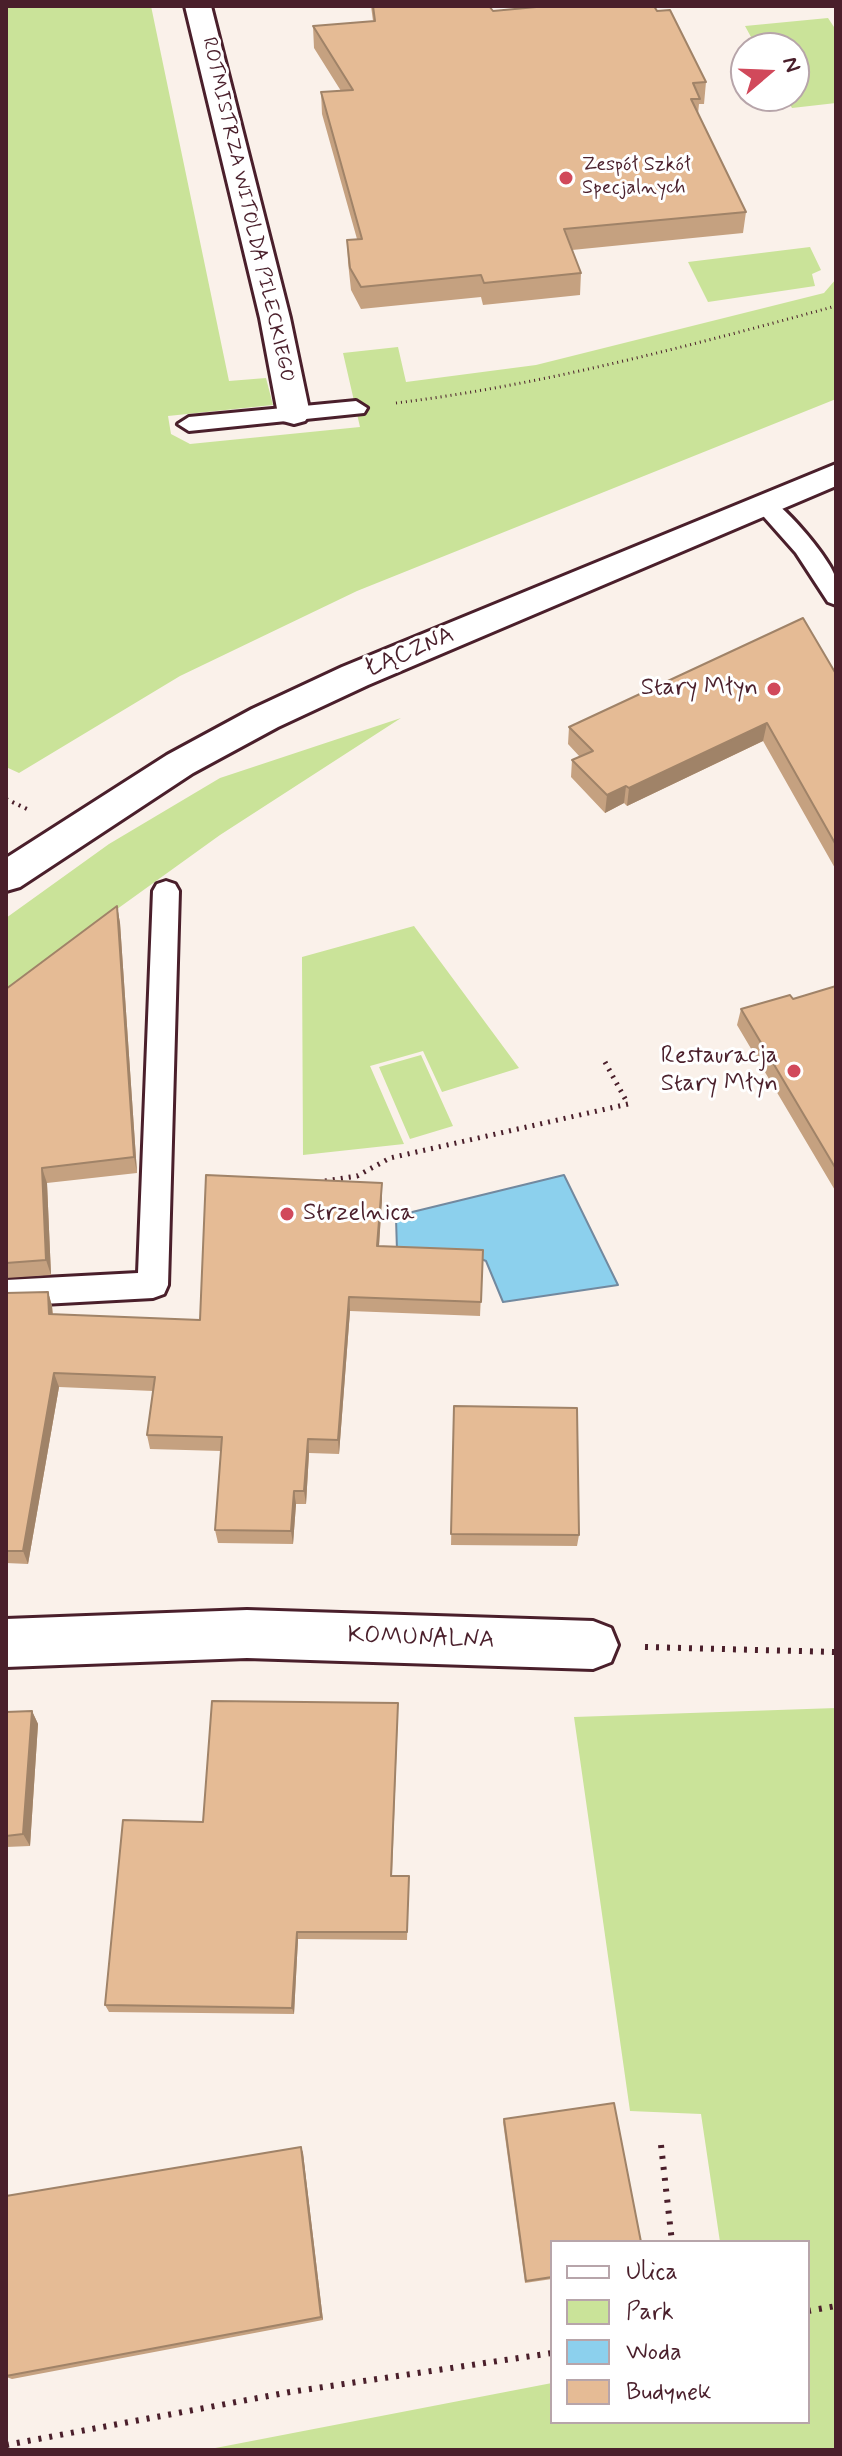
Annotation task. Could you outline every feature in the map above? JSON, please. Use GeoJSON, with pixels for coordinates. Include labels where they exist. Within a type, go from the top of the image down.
{"type":"FeatureCollection","features":[{"type":"Feature","properties":{"kind":"street","name":"ROTMISTRZA WITOLDA PILECKIEGO"},"geometry":{"type":"LineString","coordinates":[[198,6],[275,318],[294,414]]}},
{"type":"Feature","properties":{"kind":"street","name":"ŁĄCZNA"},"geometry":{"type":"LineString","coordinates":[[6,877],[180,764],[265,718],[369,670],[836,474]]}},
{"type":"Feature","properties":{"kind":"street","name":"KOMUNALNA"},"geometry":{"type":"LineString","coordinates":[[6,1643],[247,1634],[593,1645]]}},
{"type":"Feature","properties":{"kind":"lane"},"geometry":{"type":"LineString","coordinates":[[189,424],[356,408]]}},
{"type":"Feature","properties":{"kind":"lane"},"geometry":{"type":"LineString","coordinates":[[765,504],[830,577],[836,597]]}},
{"type":"Feature","properties":{"kind":"lane"},"geometry":{"type":"LineString","coordinates":[[6,1293],[153,1285],[166,891]]}},
{"type":"Feature","properties":{"kind":"path"},"geometry":{"type":"LineString","coordinates":[[356,408],[460,395],[730,335],[836,306]]}},
{"type":"Feature","properties":{"kind":"path"},"geometry":{"type":"LineString","coordinates":[[6,799],[30,810]]}},
{"type":"Feature","properties":{"kind":"path"},"geometry":{"type":"LineString","coordinates":[[312,1183],[357,1176],[390,1158],[628,1104],[605,1062]]}},
{"type":"Feature","properties":{"kind":"path"},"geometry":{"type":"LineString","coordinates":[[593,1645],[836,1652]]}},
{"type":"Feature","properties":{"kind":"path"},"geometry":{"type":"LineString","coordinates":[[661,2145],[672,2240]]}},
{"type":"Feature","properties":{"kind":"path"},"geometry":{"type":"LineString","coordinates":[[810,2311],[836,2306]]}},
{"type":"Feature","properties":{"kind":"path"},"geometry":{"type":"LineString","coordinates":[[6,2445],[290,2392],[550,2353]]}},
{"type":"Feature","properties":{"kind":"green space"},"geometry":{"type":"Polygon","coordinates":[[[6,6],[151,6],[229,381],[266,378],[273,405],[168,416],[171,434],[190,444],[360,427],[343,353],[398,347],[406,382],[536,365],[824,293],[836,279],[836,399],[357,591],[180,676],[19,773],[6,767],[6,6]]]}},
{"type":"Feature","properties":{"kind":"green space"},"geometry":{"type":"Polygon","coordinates":[[[828,18],[836,30],[836,103],[810,106],[810,32],[748,32],[745,26],[828,18]]]}},
{"type":"Feature","properties":{"kind":"green space"},"geometry":{"type":"Polygon","coordinates":[[[810,247],[821,270],[812,274],[815,286],[708,302],[688,262],[810,247]]]}},
{"type":"Feature","properties":{"kind":"green space"},"geometry":{"type":"Polygon","coordinates":[[[401,718],[220,835],[6,989],[6,918],[109,844],[220,778],[401,718]]]}},
{"type":"Feature","properties":{"kind":"green space"},"geometry":{"type":"Polygon","coordinates":[[[414,926],[519,1068],[442,1092],[423,1051],[370,1066],[404,1144],[303,1155],[302,957],[414,926]]]}},
{"type":"Feature","properties":{"kind":"green space"},"geometry":{"type":"Polygon","coordinates":[[[421,1055],[453,1126],[410,1139],[379,1067],[421,1055]]]}},
{"type":"Feature","properties":{"kind":"green space"},"geometry":{"type":"Polygon","coordinates":[[[836,1708],[836,2450],[205,2450],[550,2383],[550,2424],[810,2424],[810,2240],[720,2240],[701,2114],[630,2111],[574,1717],[836,1708]]]}},
{"type":"Feature","properties":{"kind":"water"},"geometry":{"type":"Polygon","coordinates":[[[564,1175],[618,1285],[503,1302],[486,1261],[474,1256],[397,1251],[396,1218],[404,1214],[564,1175]]]}},
{"type":"Feature","properties":{"kind":"building"},"geometry":{"type":"Polygon","coordinates":[[[373,6],[489,6],[493,11],[547,6],[654,6],[657,11],[670,10],[706,82],[693,83],[700,99],[691,99],[746,212],[564,229],[581,273],[484,283],[481,275],[361,287],[350,268],[347,240],[362,239],[321,92],[353,90],[313,26],[375,21],[373,6]]]}},
{"type":"Feature","properties":{"kind":"building"},"geometry":{"type":"Polygon","coordinates":[[[803,618],[836,674],[836,845],[767,723],[629,788],[626,786],[607,795],[572,760],[593,751],[569,727],[803,618]]]}},
{"type":"Feature","properties":{"kind":"building"},"geometry":{"type":"Polygon","coordinates":[[[117,906],[134,1157],[42,1168],[46,1260],[6,1263],[6,989],[117,906]]]}},
{"type":"Feature","properties":{"kind":"building","name":"Restauracja Stary Młyn"},"geometry":{"type":"Polygon","coordinates":[[[836,986],[836,1169],[741,1009],[790,995],[793,999],[836,986]]]}},
{"type":"Feature","properties":{"kind":"building"},"geometry":{"type":"Polygon","coordinates":[[[206,1175],[382,1183],[377,1246],[483,1250],[481,1302],[349,1297],[338,1440],[308,1439],[304,1491],[294,1491],[291,1531],[215,1530],[222,1437],[147,1435],[155,1377],[54,1373],[23,1551],[6,1551],[6,1293],[48,1292],[49,1314],[200,1320],[206,1175]]]}},
{"type":"Feature","properties":{"kind":"building"},"geometry":{"type":"Polygon","coordinates":[[[454,1406],[577,1408],[579,1535],[451,1534],[454,1406]]]}},
{"type":"Feature","properties":{"kind":"building"},"geometry":{"type":"Polygon","coordinates":[[[212,1701],[398,1703],[391,1876],[409,1876],[407,1932],[297,1932],[292,2008],[105,2005],[123,1820],[203,1822],[212,1701]]]}},
{"type":"Feature","properties":{"kind":"building"},"geometry":{"type":"Polygon","coordinates":[[[32,1711],[23,1834],[6,1836],[6,1712],[32,1711]]]}},
{"type":"Feature","properties":{"kind":"building"},"geometry":{"type":"Polygon","coordinates":[[[614,2103],[641,2240],[550,2240],[550,2277],[526,2281],[504,2119],[614,2103]]]}},
{"type":"Feature","properties":{"kind":"building"},"geometry":{"type":"Polygon","coordinates":[[[301,2147],[321,2317],[6,2376],[6,2196],[301,2147]]]}},
{"type":"Feature","properties":{"kind":"place","name":"Zespół Szkół Specjalnych"},"geometry":{"type":"Point","coordinates":[566,178]}},
{"type":"Feature","properties":{"kind":"place","name":"Stary Młyn"},"geometry":{"type":"Point","coordinates":[774,689]}},
{"type":"Feature","properties":{"kind":"place","name":"Restauracja Stary Młyn"},"geometry":{"type":"Point","coordinates":[794,1071]}},
{"type":"Feature","properties":{"kind":"place","name":"Strzelnica"},"geometry":{"type":"Point","coordinates":[287,1214]}}]}
